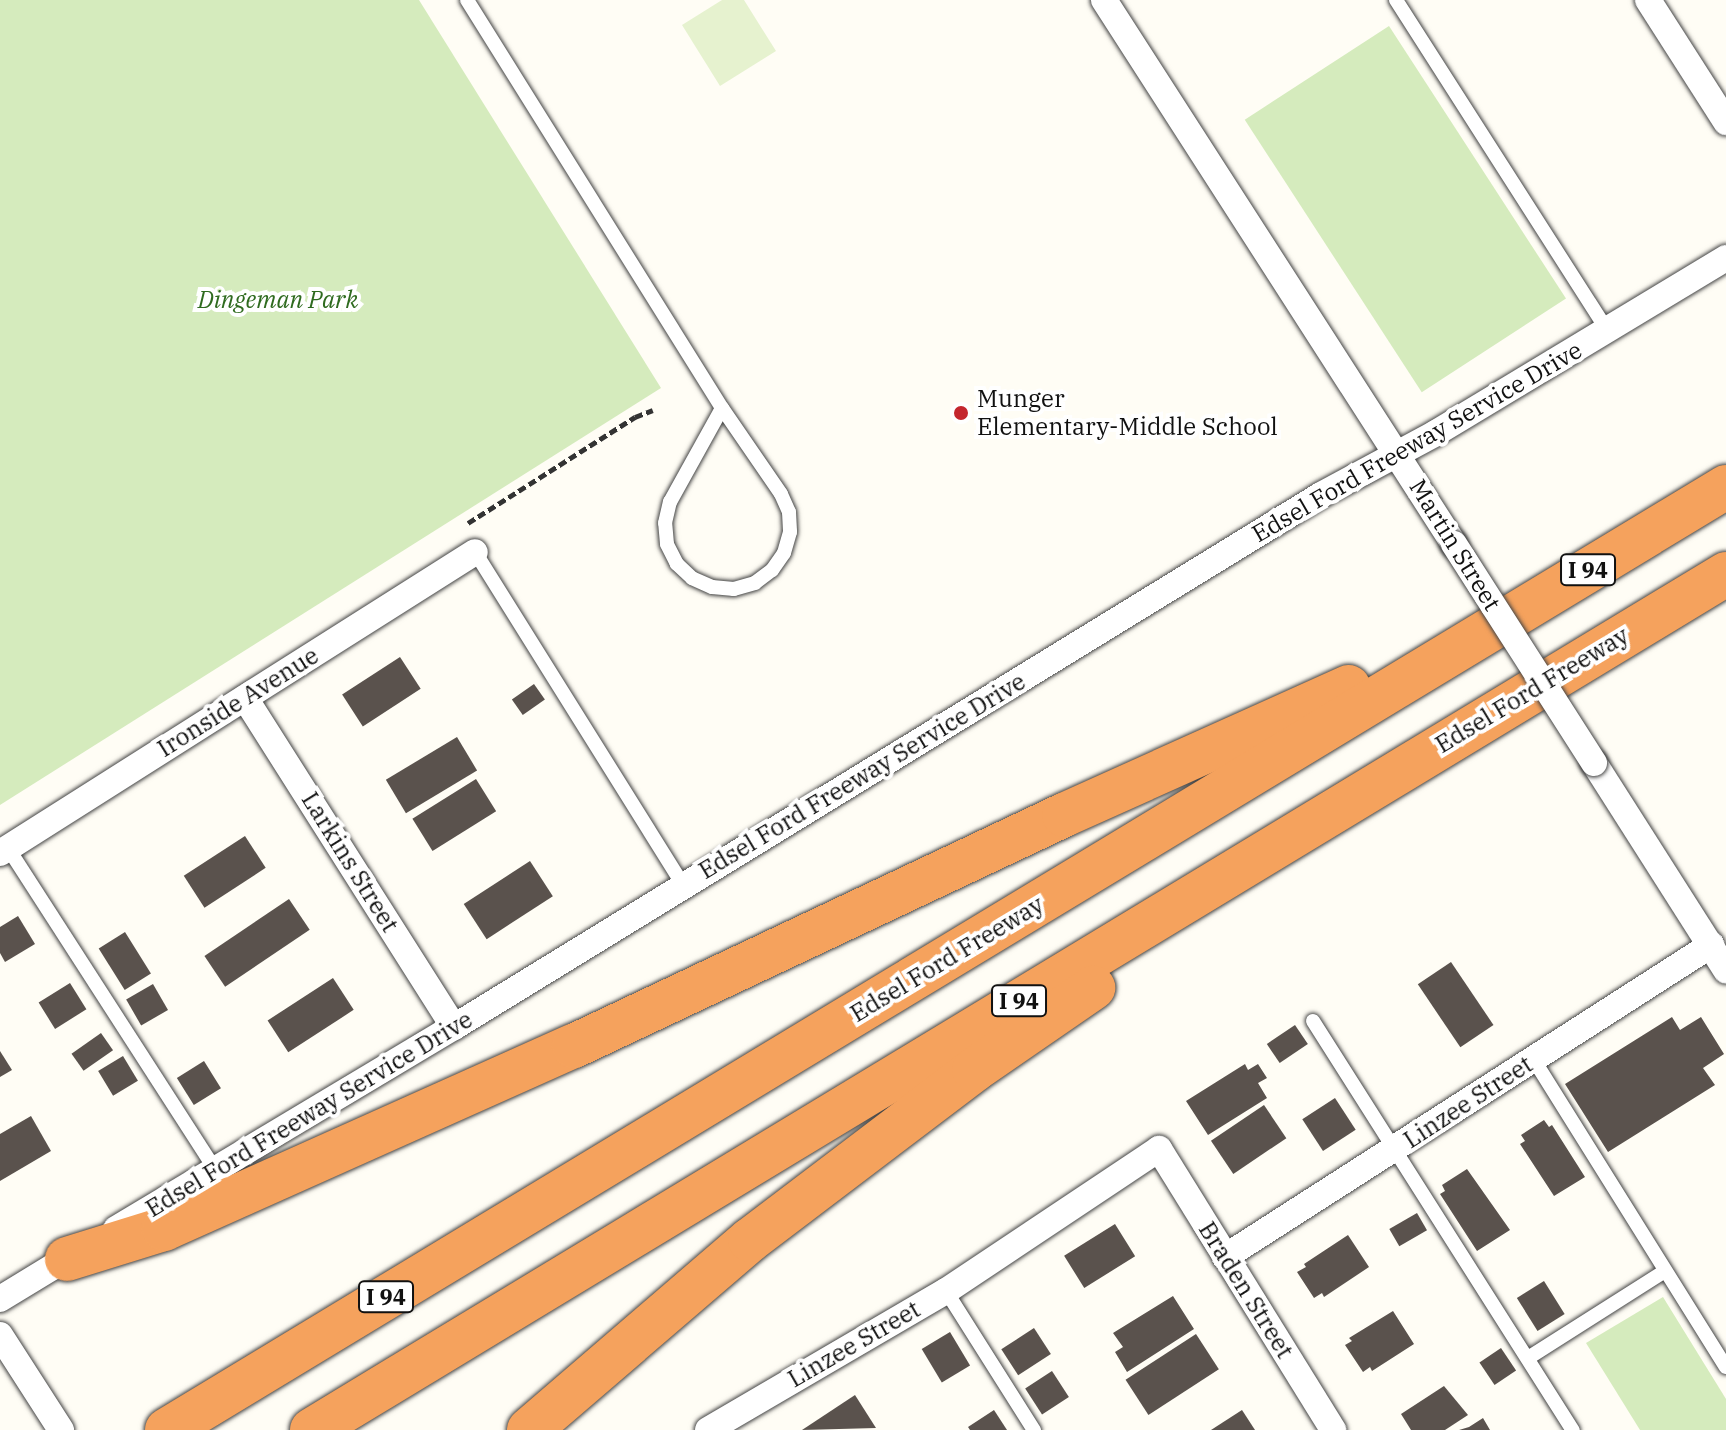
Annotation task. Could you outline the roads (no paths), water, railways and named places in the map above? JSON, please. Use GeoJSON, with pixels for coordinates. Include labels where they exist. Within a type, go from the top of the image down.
{"type":"FeatureCollection","features":[{"type":"Feature","properties":{"kind":"highway","name":"Edsel Ford Freeway"},"geometry":{"type":"LineString","coordinates":[[167,1430],[1726,487]]}},
{"type":"Feature","properties":{"kind":"highway","name":"Edsel Ford Freeway"},"geometry":{"type":"LineString","coordinates":[[312,1430],[1726,574]]}},
{"type":"Feature","properties":{"kind":"highway"},"geometry":{"type":"LineString","coordinates":[[67,1259],[164,1229],[574,1046],[1227,742],[1373,677],[1450,653]]}},
{"type":"Feature","properties":{"kind":"highway"},"geometry":{"type":"LineString","coordinates":[[529,1430],[750,1240],[974,1070],[1129,963],[1294,865],[1433,749]]}},
{"type":"Feature","properties":{"kind":"street","name":"Martin Street"},"geometry":{"type":"LineString","coordinates":[[1104,0],[1210,170],[1397,455],[1726,970]]}},
{"type":"Feature","properties":{"kind":"street"},"geometry":{"type":"LineString","coordinates":[[1648,0],[1726,122]]}},
{"type":"Feature","properties":{"kind":"street","name":"Edsel Ford Freeway Service Drive"},"geometry":{"type":"LineString","coordinates":[[0,1299],[454,1027],[1307,504],[1397,455],[1726,258]]}},
{"type":"Feature","properties":{"kind":"street","name":"Ironside Avenue"},"geometry":{"type":"LineString","coordinates":[[4,850],[475,552]]}},
{"type":"Feature","properties":{"kind":"street","name":"Larkins Street"},"geometry":{"type":"LineString","coordinates":[[245,698],[454,1027]]}},
{"type":"Feature","properties":{"kind":"street","name":"Linzee Street"},"geometry":{"type":"LineString","coordinates":[[1225,1257],[1711,945]]}},
{"type":"Feature","properties":{"kind":"street","name":"Linzee Street"},"geometry":{"type":"LineString","coordinates":[[708,1430],[946,1291],[1159,1149]]}},
{"type":"Feature","properties":{"kind":"street","name":"Braden Street"},"geometry":{"type":"LineString","coordinates":[[1159,1149],[1333,1430]]}},
{"type":"Feature","properties":{"kind":"street"},"geometry":{"type":"LineString","coordinates":[[0,1335],[61,1430]]}},
{"type":"Feature","properties":{"kind":"lane"},"geometry":{"type":"LineString","coordinates":[[467,0],[722,408],[781,494],[789,512],[790,532],[784,553],[772,570],[755,583],[734,589],[712,587],[685,571],[667,544],[665,523],[670,502],[722,408]]}},
{"type":"Feature","properties":{"kind":"lane"},"geometry":{"type":"LineString","coordinates":[[1396,0],[1608,331]]}},
{"type":"Feature","properties":{"kind":"lane"},"geometry":{"type":"LineString","coordinates":[[475,552],[684,886]]}},
{"type":"Feature","properties":{"kind":"lane"},"geometry":{"type":"LineString","coordinates":[[4,850],[215,1169]]}},
{"type":"Feature","properties":{"kind":"lane"},"geometry":{"type":"LineString","coordinates":[[1313,1021],[1573,1430]]}},
{"type":"Feature","properties":{"kind":"lane"},"geometry":{"type":"LineString","coordinates":[[1534,1060],[1726,1367]]}},
{"type":"Feature","properties":{"kind":"lane"},"geometry":{"type":"LineString","coordinates":[[1528,1358],[1665,1271]]}},
{"type":"Feature","properties":{"kind":"lane"},"geometry":{"type":"LineString","coordinates":[[946,1291],[1034,1430]]}},
{"type":"Feature","properties":{"kind":"place","name":"Munger Elementary-Middle School"},"geometry":{"type":"Point","coordinates":[961,413]}},
{"type":"Feature","properties":{"kind":"park label","name":"Dingeman Park"},"geometry":{"type":"Point","coordinates":[278,300]}}]}
